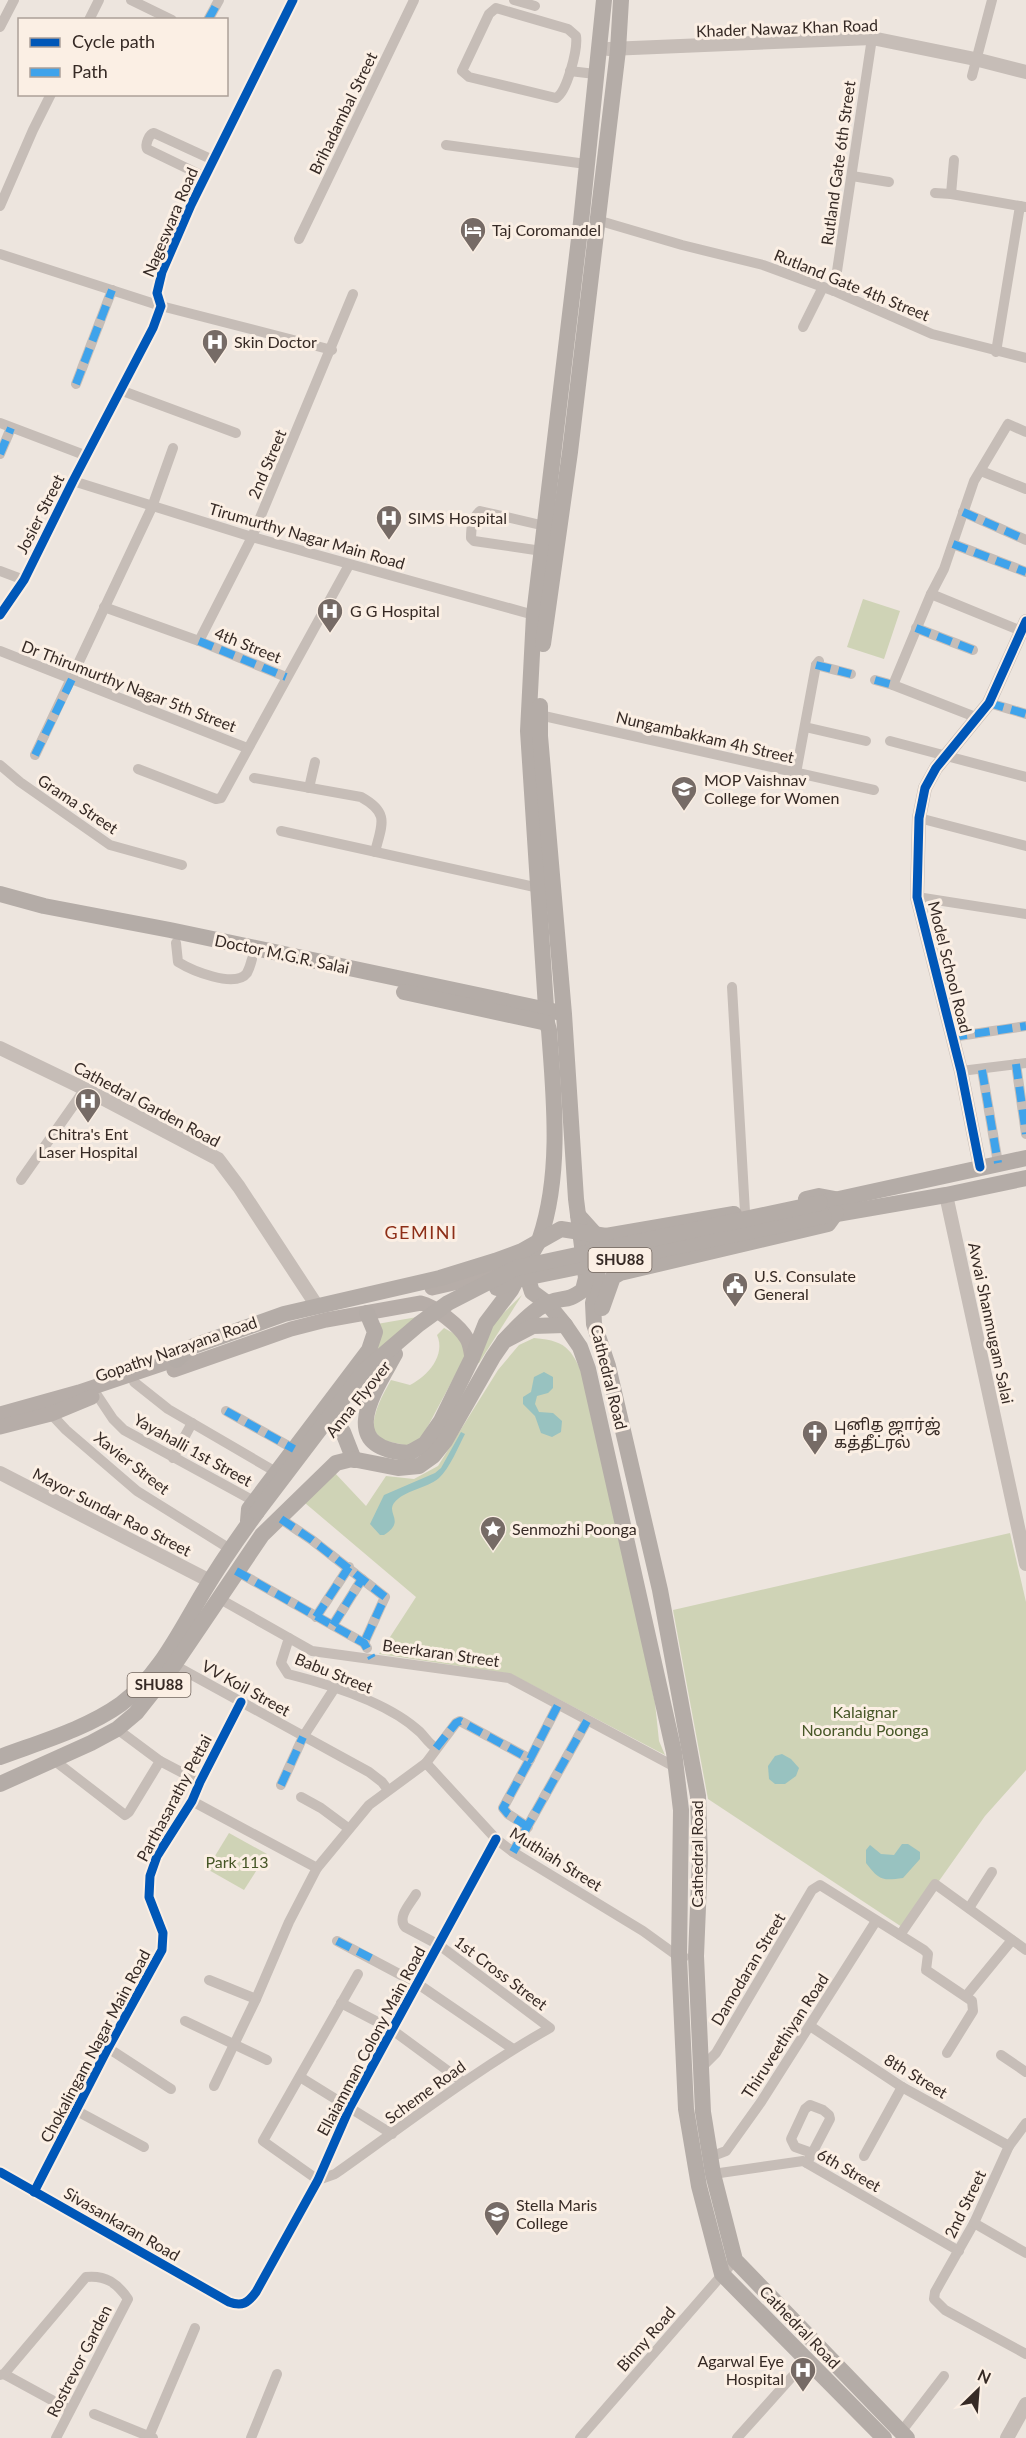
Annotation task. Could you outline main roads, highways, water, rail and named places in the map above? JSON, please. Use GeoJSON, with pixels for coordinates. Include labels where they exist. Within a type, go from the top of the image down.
{"type":"FeatureCollection","features":[{"type":"Feature","properties":{"kind":"main road"},"geometry":{"type":"LineString","coordinates":[[395,1354],[365,1416],[365,1427],[373,1440],[382,1448],[409,1453],[424,1444],[441,1421],[472,1358],[486,1323],[512,1290],[520,1267],[539,1240],[550,1203],[553,1141],[550,1038],[553,1016],[534,714],[537,626],[542,551],[604,0]]}},
{"type":"Feature","properties":{"kind":"main road"},"geometry":{"type":"LineString","coordinates":[[537,626],[554,574],[618,50],[621,0]]}},
{"type":"Feature","properties":{"kind":"main road"},"geometry":{"type":"LineString","coordinates":[[261,1519],[336,1463],[354,1460],[398,1468],[419,1466],[433,1456],[445,1441],[493,1357],[516,1328],[547,1303],[571,1299],[583,1290],[590,1229],[553,1016],[539,888],[539,795]]}},
{"type":"Feature","properties":{"kind":"main road","name":"Doctor M.G.R. Salai"},"geometry":{"type":"LineString","coordinates":[[0,894],[44,906],[170,930],[553,1016]]}},
{"type":"Feature","properties":{"kind":"main road","name":"Doctor M.G.R. Salai"},"geometry":{"type":"LineString","coordinates":[[0,903],[45,916],[252,959],[553,1016]]}},
{"type":"Feature","properties":{"kind":"main road","name":"SHU88"},"geometry":{"type":"LineString","coordinates":[[829,1208],[980,1167],[1026,1158]]}},
{"type":"Feature","properties":{"kind":"main road","name":"SHU88"},"geometry":{"type":"LineString","coordinates":[[829,1208],[945,1195],[1026,1178]]}},
{"type":"Feature","properties":{"kind":"main road"},"geometry":{"type":"LineString","coordinates":[[177,1360],[191,1347],[284,1314],[440,1278],[522,1251],[561,1229],[590,1229],[746,1212],[819,1196],[829,1208],[828,1224],[658,1263],[613,1277],[600,1313],[607,1362]]}},
{"type":"Feature","properties":{"kind":"main road","name":"Anna Flyover"},"geometry":{"type":"LineString","coordinates":[[0,1414],[79,1392],[303,1317],[520,1267],[829,1208]]}},
{"type":"Feature","properties":{"kind":"main road","name":"Anna Flyover"},"geometry":{"type":"LineString","coordinates":[[261,1519],[372,1377],[425,1328],[454,1308],[487,1291],[520,1280],[829,1208]]}},
{"type":"Feature","properties":{"kind":"main road"},"geometry":{"type":"LineString","coordinates":[[590,1229],[613,1277]]}},
{"type":"Feature","properties":{"kind":"main road","name":"Cathedral Road"},"geometry":{"type":"LineString","coordinates":[[590,1229],[598,1283],[594,1303],[594,1324],[607,1362],[660,1590],[698,1796],[700,1858],[696,1956],[703,2112],[713,2174],[735,2260],[904,2435]]}},
{"type":"Feature","properties":{"kind":"main road","name":"Cathedral Road"},"geometry":{"type":"LineString","coordinates":[[520,1267],[532,1292],[547,1303],[566,1325],[580,1347],[588,1369],[677,1768],[681,1810],[679,1957],[686,2109],[699,2186],[722,2274],[884,2438]]}},
{"type":"Feature","properties":{"kind":"main road","name":"Anna Flyover"},"geometry":{"type":"LineString","coordinates":[[261,1519],[364,1371],[419,1324],[448,1303],[520,1267]]}},
{"type":"Feature","properties":{"kind":"main road","name":"Gopathy Narayana Road"},"geometry":{"type":"LineString","coordinates":[[0,1427],[51,1414],[97,1395],[291,1329],[412,1304],[432,1305],[467,1339],[472,1358]]}},
{"type":"Feature","properties":{"kind":"main road"},"geometry":{"type":"LineString","coordinates":[[261,1519],[276,1472],[373,1342],[375,1332],[367,1313]]}},
{"type":"Feature","properties":{"kind":"main road"},"geometry":{"type":"LineString","coordinates":[[504,1341],[533,1326],[566,1325]]}},
{"type":"Feature","properties":{"kind":"main road"},"geometry":{"type":"LineString","coordinates":[[325,1409],[343,1432],[354,1460]]}},
{"type":"Feature","properties":{"kind":"main road","name":"SHU88"},"geometry":{"type":"LineString","coordinates":[[0,1758],[84,1724],[120,1705],[138,1689],[156,1669],[230,1548],[261,1519]]}},
{"type":"Feature","properties":{"kind":"main road","name":"SHU88"},"geometry":{"type":"LineString","coordinates":[[0,1784],[55,1761],[117,1729],[143,1705],[220,1599],[261,1519]]}},
{"type":"Feature","properties":{"kind":"water"},"geometry":{"type":"Polygon","coordinates":[[[544,1372],[553,1377],[553,1388],[548,1393],[537,1396],[535,1404],[539,1412],[553,1413],[562,1421],[561,1432],[552,1437],[541,1433],[535,1416],[523,1404],[523,1397],[531,1392],[534,1377],[544,1372]]]}},
{"type":"Feature","properties":{"kind":"water"},"geometry":{"type":"Polygon","coordinates":[[[461,1432],[465,1434],[443,1474],[434,1482],[398,1499],[392,1507],[394,1526],[384,1535],[380,1535],[370,1524],[384,1495],[435,1473],[441,1468],[461,1432]]]}},
{"type":"Feature","properties":{"kind":"water"},"geometry":{"type":"Polygon","coordinates":[[[782,1754],[791,1759],[799,1768],[796,1776],[785,1784],[775,1784],[769,1779],[768,1766],[775,1756],[782,1754]]]}},
{"type":"Feature","properties":{"kind":"water"},"geometry":{"type":"Polygon","coordinates":[[[902,1844],[908,1844],[920,1852],[920,1859],[903,1878],[882,1878],[874,1873],[866,1863],[866,1850],[870,1845],[881,1854],[894,1855],[902,1844]]]}},
{"type":"Feature","properties":{"kind":"place","name":"Taj Coromandel"},"geometry":{"type":"Point","coordinates":[473,253]}},
{"type":"Feature","properties":{"kind":"place","name":"Skin Doctor"},"geometry":{"type":"Point","coordinates":[215,365]}},
{"type":"Feature","properties":{"kind":"place","name":"SIMS Hospital"},"geometry":{"type":"Point","coordinates":[389,541]}},
{"type":"Feature","properties":{"kind":"place","name":"G G Hospital"},"geometry":{"type":"Point","coordinates":[330,634]}},
{"type":"Feature","properties":{"kind":"place","name":"MOP Vaishnav College for Women"},"geometry":{"type":"Point","coordinates":[684,812]}},
{"type":"Feature","properties":{"kind":"place","name":"Chitra's Ent Laser Hospital"},"geometry":{"type":"Point","coordinates":[88,1124]}},
{"type":"Feature","properties":{"kind":"place","name":"U.S. Consulate General"},"geometry":{"type":"Point","coordinates":[735,1308]}},
{"type":"Feature","properties":{"kind":"place","name":"புனித ஜார்ஜ் கத்தீட்ரல்"},"geometry":{"type":"Point","coordinates":[815,1456]}},
{"type":"Feature","properties":{"kind":"place","name":"Senmozhi Poonga"},"geometry":{"type":"Point","coordinates":[493,1552]}},
{"type":"Feature","properties":{"kind":"place","name":"Stella Maris College"},"geometry":{"type":"Point","coordinates":[497,2237]}},
{"type":"Feature","properties":{"kind":"place","name":"Agarwal Eye Hospital"},"geometry":{"type":"Point","coordinates":[803,2393]}},
{"type":"Feature","properties":{"kind":"district","name":"GEMINI"},"geometry":{"type":"Point","coordinates":[421,1233]}},
{"type":"Feature","properties":{"kind":"park label","name":"Kalaignar Noorandu Poonga"},"geometry":{"type":"Point","coordinates":[865,1721]}},
{"type":"Feature","properties":{"kind":"park label","name":"Park 113"},"geometry":{"type":"Point","coordinates":[237,1862]}}]}
